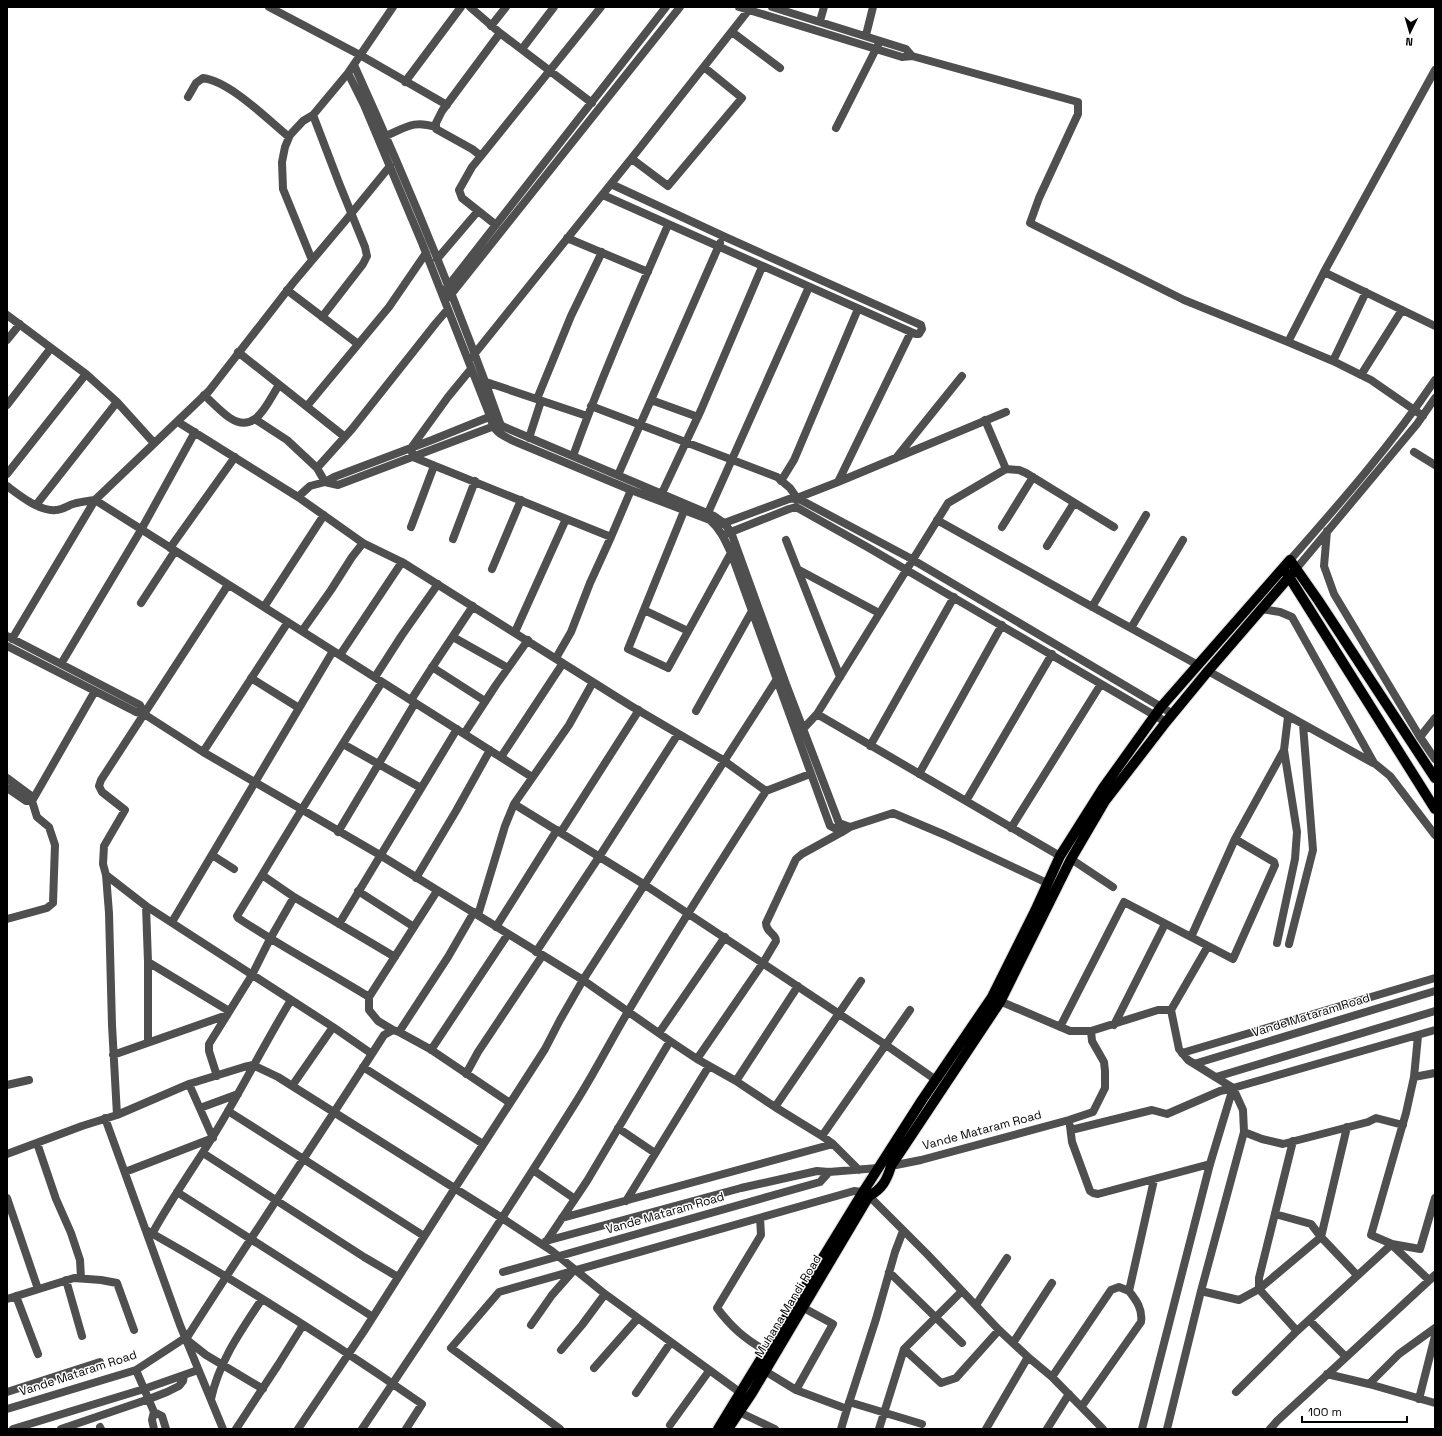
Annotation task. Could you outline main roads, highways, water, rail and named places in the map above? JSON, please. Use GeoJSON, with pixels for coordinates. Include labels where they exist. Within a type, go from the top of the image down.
{"type":"FeatureCollection","features":[{"type":"Feature","properties":{"kind":"main road"},"geometry":{"type":"LineString","coordinates":[[866,1194],[881,1188],[888,1178],[891,1166],[996,999],[1071,859],[1105,801],[1169,718],[1260,609],[1290,568]]}},
{"type":"Feature","properties":{"kind":"main road"},"geometry":{"type":"LineString","coordinates":[[718,1429],[745,1395],[766,1351],[866,1194],[878,1168],[936,1080],[996,999],[1060,856],[1103,788],[1158,712],[1198,665],[1290,568]]}},
{"type":"Feature","properties":{"kind":"main road"},"geometry":{"type":"LineString","coordinates":[[1290,568],[1318,600],[1435,778]]}},
{"type":"Feature","properties":{"kind":"main road"},"geometry":{"type":"LineString","coordinates":[[1290,568],[1435,809]]}},
{"type":"Feature","properties":{"kind":"main road","name":"Vande Mataram Road"},"geometry":{"type":"LineString","coordinates":[[878,1168],[891,1166]]}},
{"type":"Feature","properties":{"kind":"main road","name":"Muhana Mandi Road"},"geometry":{"type":"LineString","coordinates":[[728,1429],[739,1412],[745,1395],[765,1370],[866,1194]]}}]}
